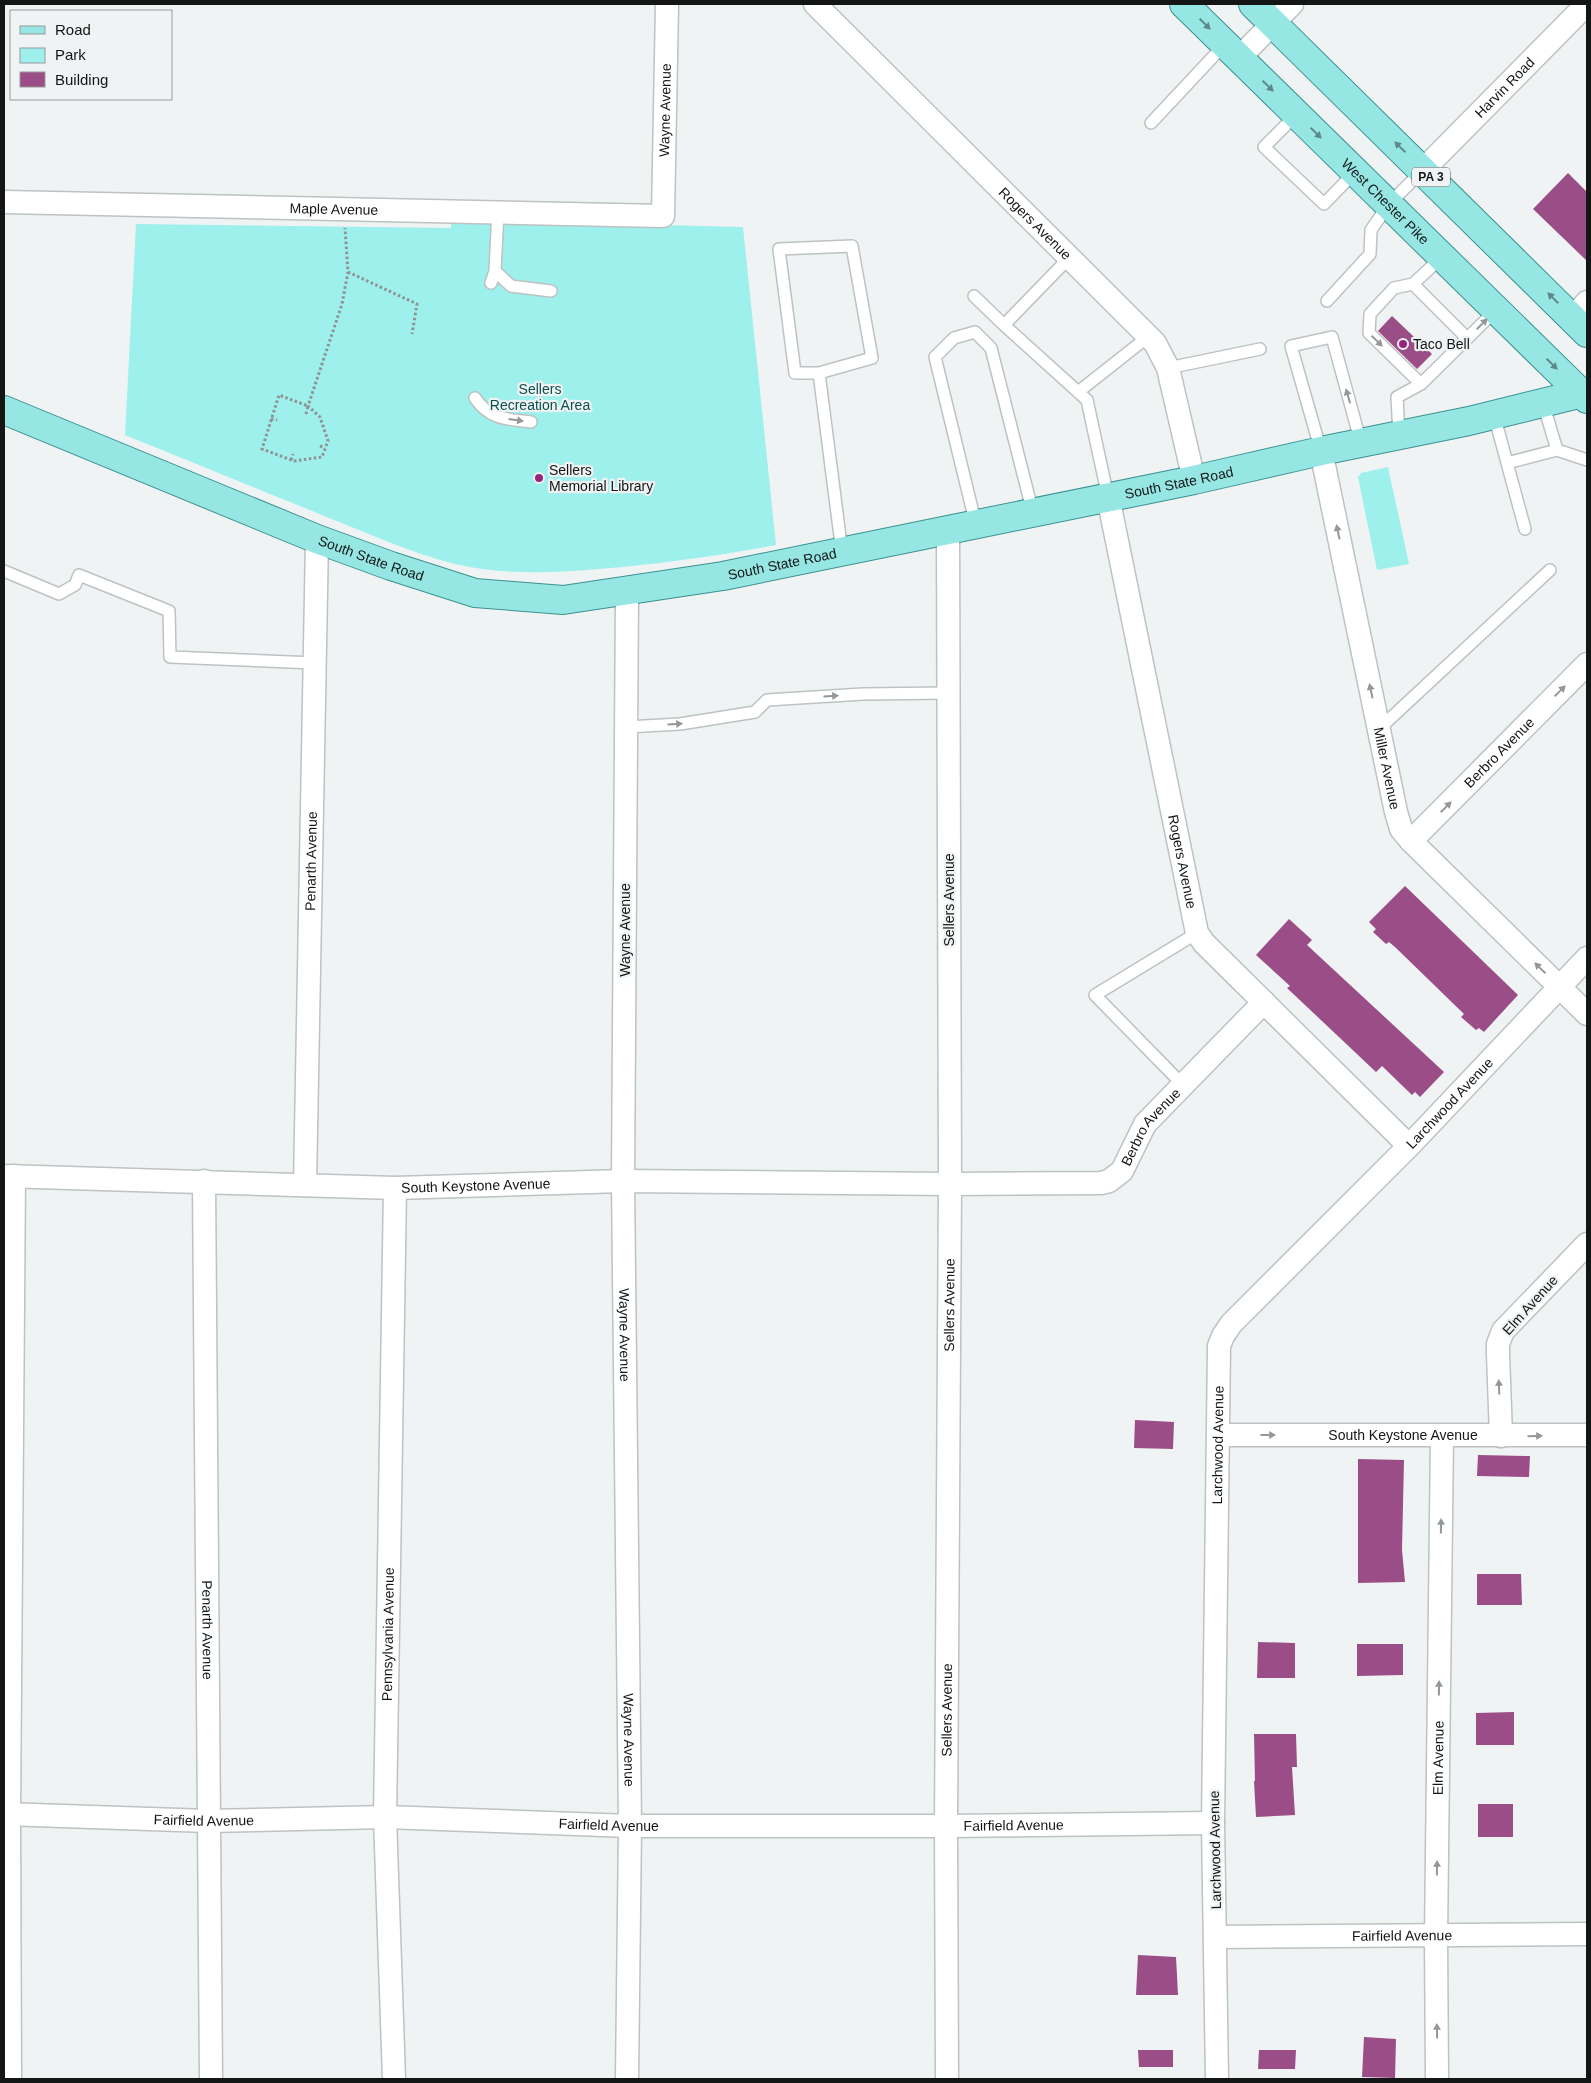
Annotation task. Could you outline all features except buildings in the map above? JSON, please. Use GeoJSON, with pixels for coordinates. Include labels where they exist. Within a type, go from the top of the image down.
{"type":"FeatureCollection","features":[{"type":"Feature","properties":{"kind":"main road","name":"West Chester Pike"},"geometry":{"type":"LineString","coordinates":[[1184,4],[1585,395]]}},
{"type":"Feature","properties":{"kind":"main road","name":"PA 3"},"geometry":{"type":"LineString","coordinates":[[1253,4],[1423,170],[1582,317]]}},
{"type":"Feature","properties":{"kind":"main road","name":"South State Road"},"geometry":{"type":"LineString","coordinates":[[4,410],[317,539],[391,566],[475,593],[563,600],[723,576],[1194,480],[1585,395]]}},
{"type":"Feature","properties":{"kind":"street","name":"Wayne Avenue"},"geometry":{"type":"LineString","coordinates":[[663,216],[667,4]]}},
{"type":"Feature","properties":{"kind":"street","name":"Rogers Avenue"},"geometry":{"type":"LineString","coordinates":[[815,4],[1156,343],[1168,368],[1194,480]]}},
{"type":"Feature","properties":{"kind":"street"},"geometry":{"type":"LineString","coordinates":[[1232,51],[1273,23],[1292,4]]}},
{"type":"Feature","properties":{"kind":"street","name":"Harvin Road"},"geometry":{"type":"LineString","coordinates":[[1423,170],[1587,4]]}},
{"type":"Feature","properties":{"kind":"street","name":"Maple Avenue"},"geometry":{"type":"LineString","coordinates":[[4,202],[342,211],[498,211],[663,216]]}},
{"type":"Feature","properties":{"kind":"street","name":"Miller Avenue"},"geometry":{"type":"LineString","coordinates":[[1321,451],[1396,812],[1401,828],[1411,842],[1587,1014]]}},
{"type":"Feature","properties":{"kind":"street","name":"Rogers Avenue"},"geometry":{"type":"LineString","coordinates":[[1108,498],[1197,932],[1204,943],[1409,1146]]}},
{"type":"Feature","properties":{"kind":"street","name":"Sellers Avenue"},"geometry":{"type":"LineString","coordinates":[[947,2079],[946,1826],[950,1184],[948,530]]}},
{"type":"Feature","properties":{"kind":"street","name":"Penarth Avenue"},"geometry":{"type":"LineString","coordinates":[[305,1185],[317,539]]}},
{"type":"Feature","properties":{"kind":"street","name":"Wayne Avenue"},"geometry":{"type":"LineString","coordinates":[[627,591],[623,1182],[630,1826],[627,2079]]}},
{"type":"Feature","properties":{"kind":"street","name":"Berbro Avenue"},"geometry":{"type":"LineString","coordinates":[[1411,842],[1587,664]]}},
{"type":"Feature","properties":{"kind":"street","name":"Larchwood Avenue"},"geometry":{"type":"LineString","coordinates":[[1217,2079],[1213,1823],[1219,1346],[1231,1324],[1409,1146],[1587,958]]}},
{"type":"Feature","properties":{"kind":"street","name":"Berbro Avenue"},"geometry":{"type":"LineString","coordinates":[[950,1184],[1101,1183],[1109,1181],[1122,1171],[1145,1124],[1264,1002]]}},
{"type":"Feature","properties":{"kind":"street"},"geometry":{"type":"LineString","coordinates":[[9,1176],[6,1814],[10,2079]]}},
{"type":"Feature","properties":{"kind":"street","name":"South Keystone Avenue"},"geometry":{"type":"LineString","coordinates":[[9,1176],[396,1188],[623,1182],[950,1184]]}},
{"type":"Feature","properties":{"kind":"street","name":"Penarth Avenue"},"geometry":{"type":"LineString","coordinates":[[204,1181],[211,2079]]}},
{"type":"Feature","properties":{"kind":"street","name":"Pennsylvania Avenue"},"geometry":{"type":"LineString","coordinates":[[394,2079],[385,1818],[396,1188]]}},
{"type":"Feature","properties":{"kind":"street","name":"Elm Avenue"},"geometry":{"type":"LineString","coordinates":[[1501,1436],[1498,1344],[1503,1331],[1587,1244]]}},
{"type":"Feature","properties":{"kind":"street","name":"South Keystone Avenue"},"geometry":{"type":"LineString","coordinates":[[1219,1435],[1587,1435]]}},
{"type":"Feature","properties":{"kind":"street","name":"Elm Avenue"},"geometry":{"type":"LineString","coordinates":[[1438,2079],[1436,1937],[1442,1436]]}},
{"type":"Feature","properties":{"kind":"street","name":"Fairfield Avenue"},"geometry":{"type":"LineString","coordinates":[[6,1814],[208,1821],[385,1818],[630,1826],[946,1826],[1213,1823]]}},
{"type":"Feature","properties":{"kind":"street","name":"Fairfield Avenue"},"geometry":{"type":"LineString","coordinates":[[1216,1937],[1436,1937],[1587,1934]]}},
{"type":"Feature","properties":{"kind":"lane"},"geometry":{"type":"LineString","coordinates":[[1152,123],[1232,51]]}},
{"type":"Feature","properties":{"kind":"lane"},"geometry":{"type":"LineString","coordinates":[[1297,114],[1264,147],[1324,204],[1356,172]]}},
{"type":"Feature","properties":{"kind":"lane"},"geometry":{"type":"LineString","coordinates":[[1327,301],[1370,254],[1371,230],[1389,204],[1423,170]]}},
{"type":"Feature","properties":{"kind":"lane"},"geometry":{"type":"LineString","coordinates":[[491,283],[495,271],[498,211]]}},
{"type":"Feature","properties":{"kind":"lane"},"geometry":{"type":"LineString","coordinates":[[852,246],[872,358],[819,373],[795,373],[779,249],[852,246]]}},
{"type":"Feature","properties":{"kind":"lane"},"geometry":{"type":"LineString","coordinates":[[1004,325],[1070,257]]}},
{"type":"Feature","properties":{"kind":"lane"},"geometry":{"type":"LineString","coordinates":[[1421,384],[1369,333],[1370,314],[1394,288],[1413,284],[1442,257]]}},
{"type":"Feature","properties":{"kind":"lane"},"geometry":{"type":"LineString","coordinates":[[495,271],[511,286],[551,291]]}},
{"type":"Feature","properties":{"kind":"lane"},"geometry":{"type":"LineString","coordinates":[[1413,284],[1467,338]]}},
{"type":"Feature","properties":{"kind":"lane"},"geometry":{"type":"LineString","coordinates":[[974,296],[1087,400],[1108,498]]}},
{"type":"Feature","properties":{"kind":"lane"},"geometry":{"type":"LineString","coordinates":[[1399,435],[1397,397],[1421,384],[1496,310]]}},
{"type":"Feature","properties":{"kind":"lane"},"geometry":{"type":"LineString","coordinates":[[976,525],[935,357],[954,338],[975,332],[991,348],[1033,513]]}},
{"type":"Feature","properties":{"kind":"lane"},"geometry":{"type":"LineString","coordinates":[[1078,392],[1149,336]]}},
{"type":"Feature","properties":{"kind":"lane"},"geometry":{"type":"LineString","coordinates":[[1321,451],[1290,346],[1332,337],[1361,443]]}},
{"type":"Feature","properties":{"kind":"lane"},"geometry":{"type":"LineString","coordinates":[[1168,368],[1260,350]]}},
{"type":"Feature","properties":{"kind":"lane"},"geometry":{"type":"LineString","coordinates":[[819,373],[842,552]]}},
{"type":"Feature","properties":{"kind":"lane"},"geometry":{"type":"LineString","coordinates":[[475,398],[483,410],[497,418],[531,422]]}},
{"type":"Feature","properties":{"kind":"lane"},"geometry":{"type":"LineString","coordinates":[[1543,403],[1557,450]]}},
{"type":"Feature","properties":{"kind":"lane"},"geometry":{"type":"LineString","coordinates":[[1494,414],[1525,529]]}},
{"type":"Feature","properties":{"kind":"lane"},"geometry":{"type":"LineString","coordinates":[[1507,463],[1557,450],[1587,460]]}},
{"type":"Feature","properties":{"kind":"lane"},"geometry":{"type":"LineString","coordinates":[[1379,729],[1550,570]]}},
{"type":"Feature","properties":{"kind":"lane"},"geometry":{"type":"LineString","coordinates":[[4,571],[59,594],[75,585],[79,575],[169,611],[170,657],[315,663]]}},
{"type":"Feature","properties":{"kind":"lane"},"geometry":{"type":"LineString","coordinates":[[626,727],[680,724],[755,712],[767,700],[863,694],[948,693]]}},
{"type":"Feature","properties":{"kind":"lane"},"geometry":{"type":"LineString","coordinates":[[1183,1085],[1096,995],[1197,932]]}},
{"type":"Feature","properties":{"kind":"path"},"geometry":{"type":"LineString","coordinates":[[306,414],[342,304],[348,272],[342,211]]}},
{"type":"Feature","properties":{"kind":"path"},"geometry":{"type":"LineString","coordinates":[[348,272],[417,304],[412,334]]}},
{"type":"Feature","properties":{"kind":"path"},"geometry":{"type":"LineString","coordinates":[[279,396],[308,406],[320,417],[328,441],[322,457],[294,461],[262,449],[279,396]]}},
{"type":"Feature","properties":{"kind":"path"},"geometry":{"type":"LineString","coordinates":[[271,419],[277,420]]}},
{"type":"Feature","properties":{"kind":"path"},"geometry":{"type":"LineString","coordinates":[[320,446],[325,448]]}},
{"type":"Feature","properties":{"kind":"path"},"geometry":{"type":"LineString","coordinates":[[291,460],[293,454]]}},
{"type":"Feature","properties":{"kind":"green space","name":"Sellers Recreation Area"},"geometry":{"type":"Polygon","coordinates":[[[451,220],[743,227],[776,545],[644,565],[581,570],[527,572],[472,568],[421,554],[125,435],[136,224],[451,228],[451,220]]]}},
{"type":"Feature","properties":{"kind":"green space"},"geometry":{"type":"Polygon","coordinates":[[[1388,467],[1409,564],[1377,570],[1358,477],[1361,473],[1388,467]]]}},
{"type":"Feature","properties":{"kind":"place","name":"Taco Bell"},"geometry":{"type":"Point","coordinates":[1403,344]}},
{"type":"Feature","properties":{"kind":"place","name":"Sellers Memorial Library"},"geometry":{"type":"Point","coordinates":[539,478]}}]}
